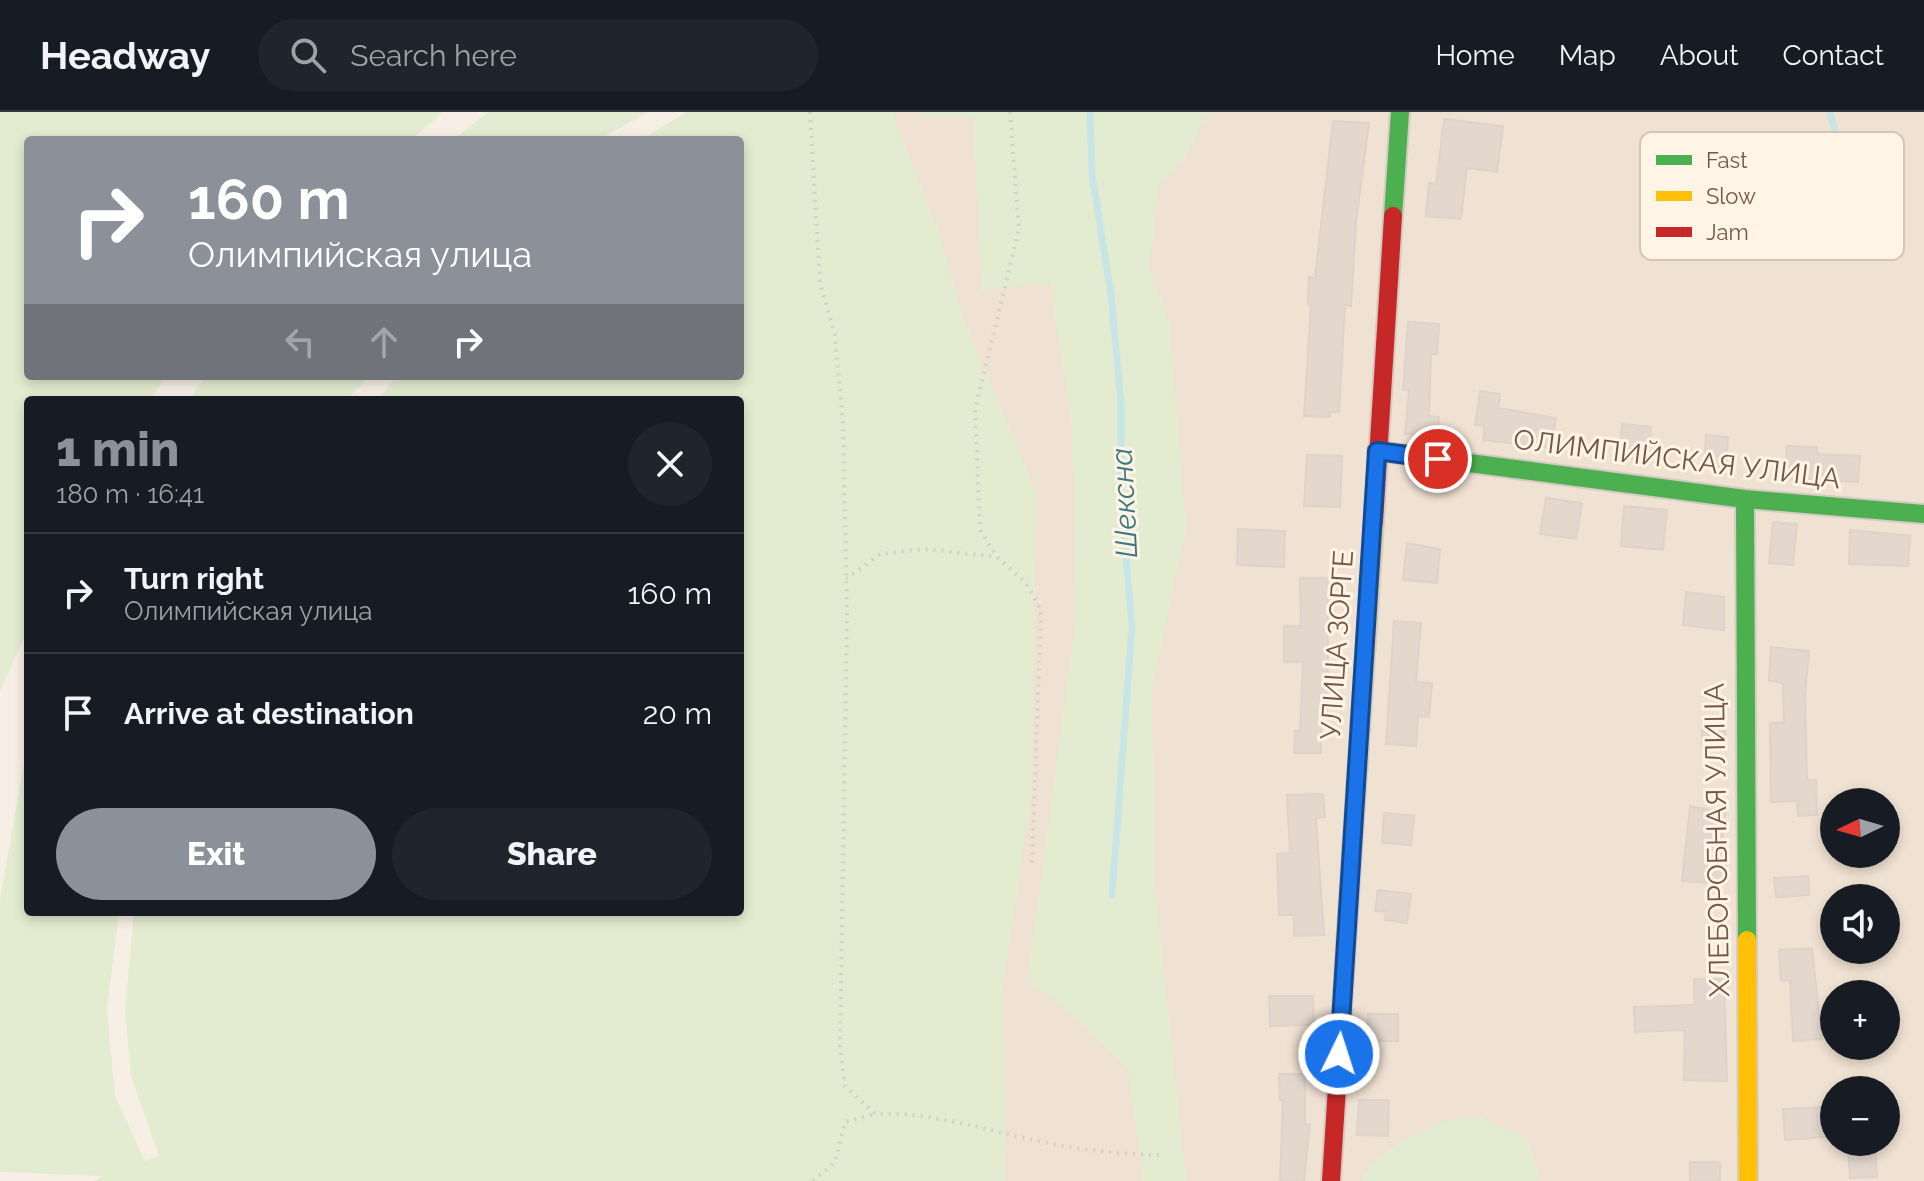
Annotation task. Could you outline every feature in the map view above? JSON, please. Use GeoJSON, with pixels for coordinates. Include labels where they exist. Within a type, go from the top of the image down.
{"type":"FeatureCollection","features":[{"type":"Feature","properties":{"kind":"street","name":"УЛИЦА ЗОРГЕ"},"geometry":{"type":"LineString","coordinates":[[1331,1181],[1400,112]]}},
{"type":"Feature","properties":{"kind":"street","name":"ОЛИМПИЙСКАЯ УЛИЦА"},"geometry":{"type":"LineString","coordinates":[[1377,451],[1745,499],[1924,514]]}},
{"type":"Feature","properties":{"kind":"street","name":"ХЛЕБОРОБНАЯ УЛИЦА"},"geometry":{"type":"LineString","coordinates":[[1745,499],[1748,1181]]}},
{"type":"Feature","properties":{"kind":"path"},"geometry":{"type":"LineString","coordinates":[[810,112],[820,283],[835,335],[843,425],[846,579],[840,1048],[845,1086],[875,1114]]}},
{"type":"Feature","properties":{"kind":"path"},"geometry":{"type":"LineString","coordinates":[[1010,112],[1019,229],[975,410],[980,530],[997,557],[1026,583],[1041,610],[1032,864]]}},
{"type":"Feature","properties":{"kind":"path"},"geometry":{"type":"LineString","coordinates":[[846,579],[880,554],[925,549],[997,557]]}},
{"type":"Feature","properties":{"kind":"path"},"geometry":{"type":"LineString","coordinates":[[813,1181],[835,1162],[845,1122],[875,1114],[908,1112],[1041,1142],[1116,1153],[1161,1155]]}},
{"type":"Feature","properties":{"kind":"shaded area"},"geometry":{"type":"Polygon","coordinates":[[[823,112],[1924,112],[1924,1181],[857,1181],[823,112]]]}},
{"type":"Feature","properties":{"kind":"green space"},"geometry":{"type":"Polygon","coordinates":[[[0,112],[443,112],[416,136],[24,136],[24,380],[163,380],[153,396],[24,396],[24,639],[0,691],[0,112]]]}},
{"type":"Feature","properties":{"kind":"green space"},"geometry":{"type":"Polygon","coordinates":[[[488,112],[649,112],[605,136],[458,136],[488,112]]]}},
{"type":"Feature","properties":{"kind":"green space"},"geometry":{"type":"Polygon","coordinates":[[[687,112],[892,112],[937,228],[963,317],[1036,492],[1032,792],[1003,985],[1005,1181],[93,1181],[104,1176],[0,1172],[0,900],[24,763],[24,916],[119,916],[107,1009],[115,1096],[145,1161],[159,1156],[131,1076],[125,1010],[134,916],[744,916],[744,396],[381,396],[394,380],[744,380],[744,136],[647,136],[687,112]]]}},
{"type":"Feature","properties":{"kind":"green space"},"geometry":{"type":"Polygon","coordinates":[[[918,112],[1208,112],[1182,162],[1159,185],[1149,267],[1169,323],[1186,527],[1152,687],[1154,881],[1186,1181],[1143,1181],[1128,1068],[1050,996],[1027,983],[1076,620],[1072,425],[1050,282],[982,291],[973,117],[919,115],[918,112]]]}},
{"type":"Feature","properties":{"kind":"green space"},"geometry":{"type":"Polygon","coordinates":[[[203,380],[366,380],[351,396],[192,396],[203,380]]]}},
{"type":"Feature","properties":{"kind":"green space"},"geometry":{"type":"Polygon","coordinates":[[[1462,1117],[1480,1117],[1527,1138],[1541,1181],[1361,1181],[1377,1159],[1404,1140],[1462,1117]]]}},
{"type":"Feature","properties":{"kind":"building"},"geometry":{"type":"Polygon","coordinates":[[[1444,119],[1503,126],[1497,172],[1467,168],[1461,219],[1426,216],[1429,183],[1436,184],[1444,119]]]}},
{"type":"Feature","properties":{"kind":"building"},"geometry":{"type":"Polygon","coordinates":[[[1333,121],[1369,123],[1356,223],[1351,306],[1345,305],[1339,412],[1330,412],[1330,417],[1304,416],[1311,304],[1308,304],[1309,277],[1315,278],[1333,121]]]}},
{"type":"Feature","properties":{"kind":"building"},"geometry":{"type":"Polygon","coordinates":[[[1408,322],[1439,324],[1437,354],[1431,354],[1429,416],[1439,417],[1437,438],[1405,434],[1409,390],[1403,390],[1408,322]]]}},
{"type":"Feature","properties":{"kind":"building"},"geometry":{"type":"Polygon","coordinates":[[[1480,391],[1500,394],[1498,408],[1556,418],[1551,448],[1483,440],[1485,426],[1475,425],[1480,391]]]}},
{"type":"Feature","properties":{"kind":"building"},"geometry":{"type":"Polygon","coordinates":[[[1622,424],[1651,427],[1648,460],[1619,457],[1622,424]]]}},
{"type":"Feature","properties":{"kind":"building"},"geometry":{"type":"Polygon","coordinates":[[[1706,435],[1728,437],[1726,468],[1704,467],[1706,435]]]}},
{"type":"Feature","properties":{"kind":"building"},"geometry":{"type":"Polygon","coordinates":[[[1787,446],[1817,447],[1817,454],[1860,456],[1858,482],[1785,479],[1787,446]]]}},
{"type":"Feature","properties":{"kind":"building"},"geometry":{"type":"Polygon","coordinates":[[[1307,455],[1342,456],[1340,507],[1304,506],[1307,455]]]}},
{"type":"Feature","properties":{"kind":"building"},"geometry":{"type":"Polygon","coordinates":[[[1546,498],[1582,503],[1576,539],[1540,534],[1546,498]]]}},
{"type":"Feature","properties":{"kind":"building"},"geometry":{"type":"Polygon","coordinates":[[[1624,506],[1667,510],[1663,550],[1621,546],[1624,506]]]}},
{"type":"Feature","properties":{"kind":"building"},"geometry":{"type":"Polygon","coordinates":[[[1773,522],[1797,524],[1793,565],[1769,563],[1773,522]]]}},
{"type":"Feature","properties":{"kind":"building"},"geometry":{"type":"Polygon","coordinates":[[[1238,529],[1285,531],[1284,567],[1237,565],[1238,529]]]}},
{"type":"Feature","properties":{"kind":"building"},"geometry":{"type":"Polygon","coordinates":[[[1850,530],[1910,536],[1908,566],[1849,564],[1850,530]]]}},
{"type":"Feature","properties":{"kind":"building"},"geometry":{"type":"Polygon","coordinates":[[[1407,543],[1440,549],[1437,583],[1403,580],[1407,543]]]}},
{"type":"Feature","properties":{"kind":"building"},"geometry":{"type":"Polygon","coordinates":[[[1300,578],[1328,578],[1327,715],[1321,715],[1321,753],[1294,753],[1295,731],[1300,731],[1303,662],[1284,662],[1284,626],[1301,626],[1300,578]]]}},
{"type":"Feature","properties":{"kind":"building"},"geometry":{"type":"Polygon","coordinates":[[[1686,592],[1724,597],[1724,630],[1683,625],[1686,592]]]}},
{"type":"Feature","properties":{"kind":"building"},"geometry":{"type":"Polygon","coordinates":[[[1394,621],[1421,623],[1416,682],[1432,683],[1429,717],[1418,716],[1416,746],[1386,744],[1394,621]]]}},
{"type":"Feature","properties":{"kind":"building"},"geometry":{"type":"Polygon","coordinates":[[[1771,647],[1809,651],[1805,696],[1807,780],[1816,780],[1817,815],[1798,816],[1797,801],[1771,802],[1770,723],[1784,722],[1783,683],[1769,681],[1771,647]]]}},
{"type":"Feature","properties":{"kind":"building"},"geometry":{"type":"Polygon","coordinates":[[[1702,720],[1725,720],[1725,748],[1702,748],[1702,720]]]}},
{"type":"Feature","properties":{"kind":"building"},"geometry":{"type":"Polygon","coordinates":[[[1323,794],[1325,817],[1316,818],[1324,935],[1294,936],[1294,915],[1279,915],[1277,854],[1290,853],[1287,795],[1323,794]]]}},
{"type":"Feature","properties":{"kind":"building"},"geometry":{"type":"Polygon","coordinates":[[[1690,806],[1725,813],[1721,857],[1726,857],[1726,884],[1682,881],[1690,806]]]}},
{"type":"Feature","properties":{"kind":"building"},"geometry":{"type":"Polygon","coordinates":[[[1384,813],[1414,816],[1411,845],[1382,843],[1384,813]]]}},
{"type":"Feature","properties":{"kind":"building"},"geometry":{"type":"Polygon","coordinates":[[[1808,876],[1809,895],[1776,897],[1774,878],[1808,876]]]}},
{"type":"Feature","properties":{"kind":"building"},"geometry":{"type":"Polygon","coordinates":[[[1378,890],[1411,894],[1407,923],[1385,920],[1386,912],[1375,911],[1378,890]]]}},
{"type":"Feature","properties":{"kind":"building"},"geometry":{"type":"Polygon","coordinates":[[[1812,948],[1820,1039],[1793,1041],[1790,980],[1781,981],[1779,950],[1812,948]]]}},
{"type":"Feature","properties":{"kind":"building"},"geometry":{"type":"Polygon","coordinates":[[[1694,979],[1724,979],[1727,1081],[1684,1080],[1685,1030],[1635,1032],[1634,1007],[1694,1005],[1694,979]]]}},
{"type":"Feature","properties":{"kind":"building"},"geometry":{"type":"Polygon","coordinates":[[[1269,996],[1313,996],[1314,1025],[1270,1026],[1269,996]]]}},
{"type":"Feature","properties":{"kind":"building"},"geometry":{"type":"Polygon","coordinates":[[[1368,1014],[1398,1014],[1398,1041],[1368,1041],[1368,1014]]]}},
{"type":"Feature","properties":{"kind":"building"},"geometry":{"type":"Polygon","coordinates":[[[1279,1074],[1305,1074],[1305,1124],[1310,1124],[1304,1181],[1280,1181],[1283,1100],[1280,1100],[1279,1074]]]}},
{"type":"Feature","properties":{"kind":"building"},"geometry":{"type":"Polygon","coordinates":[[[1359,1100],[1389,1100],[1388,1136],[1357,1135],[1359,1100]]]}},
{"type":"Feature","properties":{"kind":"building"},"geometry":{"type":"Polygon","coordinates":[[[1820,1107],[1820,1137],[1785,1140],[1783,1109],[1820,1107]]]}},
{"type":"Feature","properties":{"kind":"building"},"geometry":{"type":"Polygon","coordinates":[[[1849,1156],[1876,1156],[1877,1177],[1850,1178],[1849,1156]]]}},
{"type":"Feature","properties":{"kind":"building"},"geometry":{"type":"Polygon","coordinates":[[[1690,1162],[1720,1162],[1720,1181],[1690,1181],[1690,1162]]]}},
{"type":"Feature","properties":{"kind":"waterway","name":"Шексна"},"geometry":{"type":"LineString","coordinates":[[1090,112],[1092,174],[1111,294],[1121,403],[1121,497],[1132,627],[1112,895]]}},
{"type":"Feature","properties":{"kind":"waterway"},"geometry":{"type":"LineString","coordinates":[[1830,112],[1835,132]]}},
{"type":"Feature","properties":{"kind":"traffic: fast"},"geometry":{"type":"LineString","coordinates":[[1393,216],[1400,112]]}},
{"type":"Feature","properties":{"kind":"traffic: fast"},"geometry":{"type":"LineString","coordinates":[[1377,451],[1745,499],[1924,514]]}},
{"type":"Feature","properties":{"kind":"traffic: fast"},"geometry":{"type":"LineString","coordinates":[[1745,499],[1747,940]]}},
{"type":"Feature","properties":{"kind":"traffic: slow"},"geometry":{"type":"LineString","coordinates":[[1352,850],[1374,522]]}},
{"type":"Feature","properties":{"kind":"traffic: slow"},"geometry":{"type":"LineString","coordinates":[[1747,940],[1748,1181]]}},
{"type":"Feature","properties":{"kind":"traffic: jam"},"geometry":{"type":"LineString","coordinates":[[1374,522],[1393,216]]}},
{"type":"Feature","properties":{"kind":"traffic: jam"},"geometry":{"type":"LineString","coordinates":[[1331,1181],[1352,850]]}},
{"type":"Feature","properties":{"kind":"route"},"geometry":{"type":"LineString","coordinates":[[1339,1054],[1377,451],[1438,459]]}}]}
